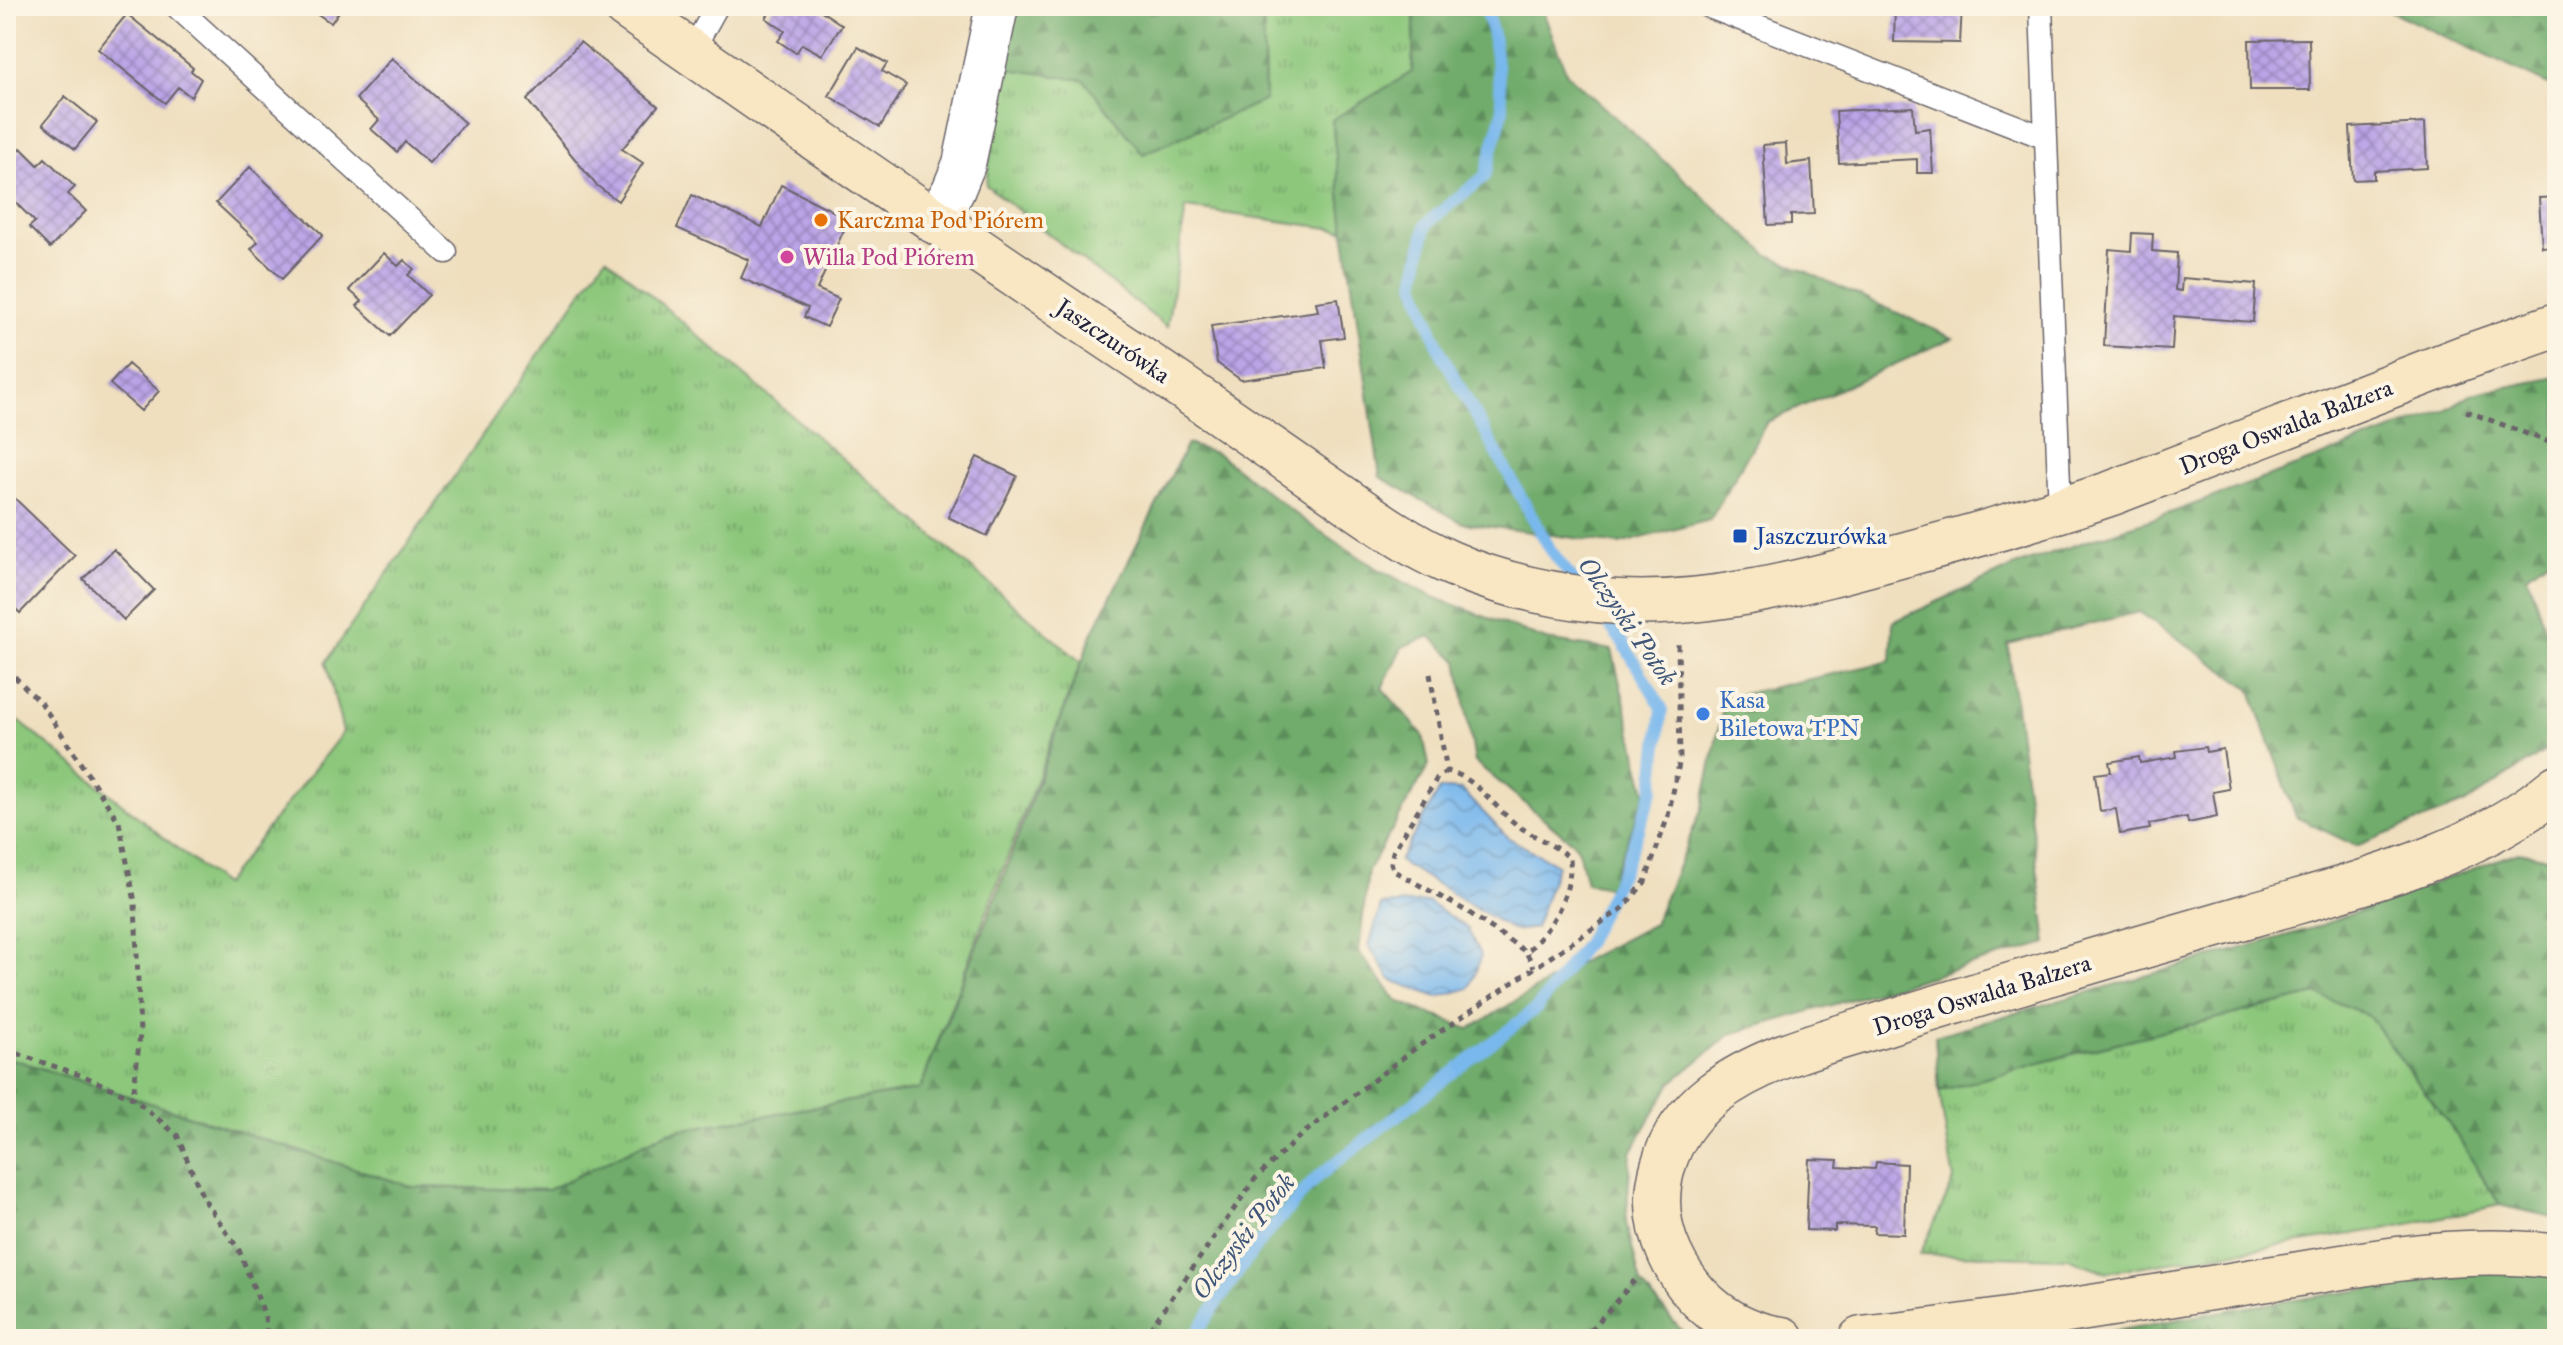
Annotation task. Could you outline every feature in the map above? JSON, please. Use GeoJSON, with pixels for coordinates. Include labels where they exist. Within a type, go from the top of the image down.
{"type":"FeatureCollection","features":[{"type":"Feature","properties":{"kind":"street","name":"Jaszczurówka"},"geometry":{"type":"LineString","coordinates":[[625,6],[934,222],[1186,390],[1382,526],[1432,555],[1497,581]]}},
{"type":"Feature","properties":{"kind":"street"},"geometry":{"type":"LineString","coordinates":[[934,222],[953,191],[968,150],[997,6]]}},
{"type":"Feature","properties":{"kind":"street","name":"Droga Oswalda Balzera"},"geometry":{"type":"LineString","coordinates":[[1497,581],[1578,598],[1678,601],[1713,598],[1819,577],[2060,511],[2557,325]]}},
{"type":"Feature","properties":{"kind":"street","name":"Droga Oswalda Balzera"},"geometry":{"type":"LineString","coordinates":[[1782,1339],[1745,1329],[1723,1319],[1689,1286],[1662,1233],[1658,1194],[1660,1173],[1668,1151],[1680,1128],[1698,1107],[1742,1075],[1791,1055],[1967,997],[2406,867],[2505,823],[2557,787]]}},
{"type":"Feature","properties":{"kind":"street"},"geometry":{"type":"LineString","coordinates":[[1861,1339],[2417,1257],[2504,1252],[2557,1257]]}},
{"type":"Feature","properties":{"kind":"lane"},"geometry":{"type":"LineString","coordinates":[[176,6],[446,252]]}},
{"type":"Feature","properties":{"kind":"lane"},"geometry":{"type":"LineString","coordinates":[[691,53],[717,6]]}},
{"type":"Feature","properties":{"kind":"lane"},"geometry":{"type":"LineString","coordinates":[[1707,6],[2046,138]]}},
{"type":"Feature","properties":{"kind":"lane"},"geometry":{"type":"LineString","coordinates":[[2041,6],[2060,511]]}},
{"type":"Feature","properties":{"kind":"path"},"geometry":{"type":"LineString","coordinates":[[2466,411],[2557,445]]}},
{"type":"Feature","properties":{"kind":"path"},"geometry":{"type":"LineString","coordinates":[[1143,1339],[1255,1179],[1300,1136],[1413,1050],[1623,908],[1645,882],[1668,816],[1680,759],[1678,601]]}},
{"type":"Feature","properties":{"kind":"path"},"geometry":{"type":"LineString","coordinates":[[6,668],[42,704],[119,822],[135,902],[140,1034],[133,1098]]}},
{"type":"Feature","properties":{"kind":"path"},"geometry":{"type":"LineString","coordinates":[[1430,674],[1447,771]]}},
{"type":"Feature","properties":{"kind":"path"},"geometry":{"type":"LineString","coordinates":[[1447,771],[1437,778],[1393,852],[1391,863],[1394,871],[1468,912],[1526,952],[1534,967]]}},
{"type":"Feature","properties":{"kind":"path"},"geometry":{"type":"LineString","coordinates":[[1447,771],[1468,779],[1512,821],[1570,858],[1571,872],[1558,912],[1542,939],[1526,952]]}},
{"type":"Feature","properties":{"kind":"path"},"geometry":{"type":"LineString","coordinates":[[6,1050],[86,1077],[133,1098],[177,1135],[203,1198],[239,1250],[265,1316],[267,1339]]}},
{"type":"Feature","properties":{"kind":"path"},"geometry":{"type":"LineString","coordinates":[[1583,1339],[1642,1272],[1670,1253]]}},
{"type":"Feature","properties":{"kind":"green space"},"geometry":{"type":"Polygon","coordinates":[[[1015,6],[1263,6],[1265,100],[1143,154],[1084,80],[1002,68],[1015,6]]]}},
{"type":"Feature","properties":{"kind":"green space"},"geometry":{"type":"Polygon","coordinates":[[[1263,6],[1415,6],[1412,72],[1332,120],[1344,230],[1186,208],[1167,327],[986,185],[1002,68],[1265,100],[1263,6]]]}},
{"type":"Feature","properties":{"kind":"green space"},"geometry":{"type":"Polygon","coordinates":[[[1415,6],[1541,6],[1567,74],[1767,254],[1953,338],[1767,422],[1710,520],[1619,544],[1463,523],[1380,477],[1344,230],[1332,120],[1412,72],[1415,6]]]}},
{"type":"Feature","properties":{"kind":"green space"},"geometry":{"type":"Polygon","coordinates":[[[2380,6],[2557,6],[2557,89],[2380,6]]]}},
{"type":"Feature","properties":{"kind":"green space"},"geometry":{"type":"Polygon","coordinates":[[[606,257],[1081,662],[920,1089],[668,1132],[548,1190],[412,1187],[6,1057],[6,714],[223,885],[343,732],[326,662],[606,257]]]}},
{"type":"Feature","properties":{"kind":"green space"},"geometry":{"type":"Polygon","coordinates":[[[2557,377],[2557,552],[2527,575],[2557,664],[2557,743],[2466,803],[2356,846],[2296,817],[2250,688],[2139,612],[2008,644],[2047,943],[1731,1034],[1671,1083],[1631,1152],[1626,1222],[1641,1284],[1689,1339],[6,1339],[6,1057],[412,1187],[548,1190],[668,1132],[920,1089],[998,891],[1092,634],[1187,444],[1218,454],[1309,524],[1378,569],[1431,596],[1546,640],[1612,650],[1646,793],[1609,887],[1586,883],[1577,846],[1475,762],[1458,661],[1430,636],[1402,647],[1382,688],[1423,735],[1429,765],[1368,871],[1359,952],[1397,1001],[1469,1029],[1586,959],[1654,924],[1702,808],[1725,698],[1891,661],[1893,622],[2022,563],[2176,511],[2444,411],[2471,394],[2557,377]]]}},
{"type":"Feature","properties":{"kind":"green space"},"geometry":{"type":"Polygon","coordinates":[[[2518,852],[2557,859],[2557,1218],[2500,1205],[2454,1131],[2368,1015],[2316,994],[2076,1053],[1939,1091],[1935,1036],[2316,927],[2518,852]]]}},
{"type":"Feature","properties":{"kind":"green space"},"geometry":{"type":"Polygon","coordinates":[[[2316,994],[2368,1015],[2454,1131],[2500,1205],[2384,1229],[2105,1272],[2068,1258],[1920,1254],[1954,1180],[1939,1091],[2076,1053],[2316,994]]]}},
{"type":"Feature","properties":{"kind":"green space"},"geometry":{"type":"Polygon","coordinates":[[[2494,1270],[2557,1276],[2557,1339],[2072,1339],[2234,1309],[2494,1270]]]}},
{"type":"Feature","properties":{"kind":"water"},"geometry":{"type":"Polygon","coordinates":[[[1440,789],[1462,790],[1507,837],[1557,865],[1535,928],[1514,931],[1399,861],[1440,789]]]}},
{"type":"Feature","properties":{"kind":"water"},"geometry":{"type":"Polygon","coordinates":[[[1428,902],[1467,928],[1481,956],[1470,988],[1437,997],[1391,980],[1369,946],[1381,905],[1428,902]]]}},
{"type":"Feature","properties":{"kind":"building"},"geometry":{"type":"Polygon","coordinates":[[[306,6],[343,6],[331,23],[306,6]]]}},
{"type":"Feature","properties":{"kind":"building"},"geometry":{"type":"Polygon","coordinates":[[[774,6],[814,6],[842,25],[822,55],[802,44],[796,53],[778,41],[785,31],[766,18],[774,6]]]}},
{"type":"Feature","properties":{"kind":"building"},"geometry":{"type":"Polygon","coordinates":[[[1895,6],[1962,6],[1960,43],[1894,42],[1895,6]]]}},
{"type":"Feature","properties":{"kind":"building"},"geometry":{"type":"Polygon","coordinates":[[[127,14],[193,68],[191,71],[201,79],[191,97],[178,87],[165,103],[98,49],[127,14]]]}},
{"type":"Feature","properties":{"kind":"building"},"geometry":{"type":"Polygon","coordinates":[[[2309,39],[2310,90],[2250,90],[2249,40],[2309,39]]]}},
{"type":"Feature","properties":{"kind":"building"},"geometry":{"type":"Polygon","coordinates":[[[580,42],[658,106],[622,149],[643,163],[618,201],[596,185],[527,100],[580,42]]]}},
{"type":"Feature","properties":{"kind":"building"},"geometry":{"type":"Polygon","coordinates":[[[858,47],[887,63],[882,71],[906,85],[880,127],[829,96],[858,47]]]}},
{"type":"Feature","properties":{"kind":"building"},"geometry":{"type":"Polygon","coordinates":[[[392,58],[465,123],[429,163],[405,142],[397,152],[371,129],[379,120],[356,99],[392,58]]]}},
{"type":"Feature","properties":{"kind":"building"},"geometry":{"type":"Polygon","coordinates":[[[65,96],[97,122],[75,149],[43,124],[65,96]]]}},
{"type":"Feature","properties":{"kind":"building"},"geometry":{"type":"Polygon","coordinates":[[[1913,107],[1915,130],[1930,128],[1933,173],[1917,173],[1917,159],[1839,163],[1836,111],[1913,107]]]}},
{"type":"Feature","properties":{"kind":"building"},"geometry":{"type":"Polygon","coordinates":[[[2425,123],[2427,168],[2374,171],[2374,179],[2353,180],[2350,127],[2425,123]]]}},
{"type":"Feature","properties":{"kind":"building"},"geometry":{"type":"Polygon","coordinates":[[[1786,143],[1787,164],[1811,161],[1814,214],[1791,215],[1791,224],[1768,225],[1763,145],[1786,143]]]}},
{"type":"Feature","properties":{"kind":"building"},"geometry":{"type":"Polygon","coordinates":[[[21,148],[38,165],[45,158],[75,187],[68,194],[86,211],[50,248],[29,227],[35,222],[12,199],[6,205],[6,163],[21,148]]]}},
{"type":"Feature","properties":{"kind":"building"},"geometry":{"type":"Polygon","coordinates":[[[250,167],[323,235],[282,279],[251,249],[258,242],[216,203],[250,167]]]}},
{"type":"Feature","properties":{"kind":"building","name":"Willa Pod Piórem"},"geometry":{"type":"Polygon","coordinates":[[[781,185],[849,219],[817,289],[839,299],[826,327],[804,317],[808,308],[741,278],[749,260],[677,228],[692,195],[762,227],[781,185]]]}},
{"type":"Feature","properties":{"kind":"building"},"geometry":{"type":"Polygon","coordinates":[[[2557,197],[2557,246],[2542,247],[2539,198],[2557,197]]]}},
{"type":"Feature","properties":{"kind":"building"},"geometry":{"type":"Polygon","coordinates":[[[2132,233],[2153,234],[2152,251],[2177,253],[2175,290],[2181,291],[2182,278],[2256,284],[2253,322],[2174,316],[2172,350],[2104,346],[2109,249],[2131,251],[2132,233]]]}},
{"type":"Feature","properties":{"kind":"building"},"geometry":{"type":"Polygon","coordinates":[[[384,253],[398,266],[404,260],[414,269],[408,275],[429,295],[390,336],[357,306],[362,301],[349,290],[384,253]]]}},
{"type":"Feature","properties":{"kind":"building"},"geometry":{"type":"Polygon","coordinates":[[[1338,299],[1344,337],[1322,340],[1326,368],[1241,380],[1217,363],[1211,326],[1318,311],[1316,302],[1338,299]]]}},
{"type":"Feature","properties":{"kind":"building"},"geometry":{"type":"Polygon","coordinates":[[[128,364],[159,391],[141,411],[110,384],[128,364]]]}},
{"type":"Feature","properties":{"kind":"building"},"geometry":{"type":"Polygon","coordinates":[[[977,457],[1017,476],[987,536],[948,517],[977,457]]]}},
{"type":"Feature","properties":{"kind":"building"},"geometry":{"type":"Polygon","coordinates":[[[6,490],[75,556],[20,613],[6,600],[6,490]]]}},
{"type":"Feature","properties":{"kind":"building"},"geometry":{"type":"Polygon","coordinates":[[[114,549],[154,590],[124,620],[83,579],[114,549]]]}},
{"type":"Feature","properties":{"kind":"building"},"geometry":{"type":"Polygon","coordinates":[[[2205,747],[2206,752],[2223,749],[2229,789],[2213,792],[2217,817],[2188,823],[2187,817],[2149,824],[2150,829],[2120,834],[2116,809],[2100,811],[2095,774],[2111,772],[2109,762],[2139,757],[2140,763],[2177,757],[2176,751],[2205,747]]]}},
{"type":"Feature","properties":{"kind":"building"},"geometry":{"type":"Polygon","coordinates":[[[1809,1159],[1838,1160],[1837,1167],[1875,1169],[1876,1162],[1906,1164],[1904,1234],[1874,1233],[1875,1226],[1835,1225],[1835,1231],[1806,1230],[1809,1159]]]}},
{"type":"Feature","properties":{"kind":"waterway","name":"Olczyski Potok"},"geometry":{"type":"LineString","coordinates":[[1485,6],[1493,35],[1503,111],[1485,176],[1426,224],[1415,283],[1439,349],[1550,549],[1577,585]]}},
{"type":"Feature","properties":{"kind":"waterway","name":"Olczyski Potok"},"geometry":{"type":"LineString","coordinates":[[1192,1339],[1257,1245],[1316,1178],[1537,1008],[1587,942],[1626,863],[1653,790],[1662,708],[1623,643],[1599,612]]}},
{"type":"Feature","properties":{"kind":"place","name":"Karczma Pod Piórem"},"geometry":{"type":"Point","coordinates":[821,220]}},
{"type":"Feature","properties":{"kind":"place","name":"Willa Pod Piórem"},"geometry":{"type":"Point","coordinates":[787,257]}},
{"type":"Feature","properties":{"kind":"place","name":"Jaszczurówka"},"geometry":{"type":"Point","coordinates":[1740,536]}},
{"type":"Feature","properties":{"kind":"place","name":"Kasa Biletowa TPN"},"geometry":{"type":"Point","coordinates":[1703,714]}}]}
